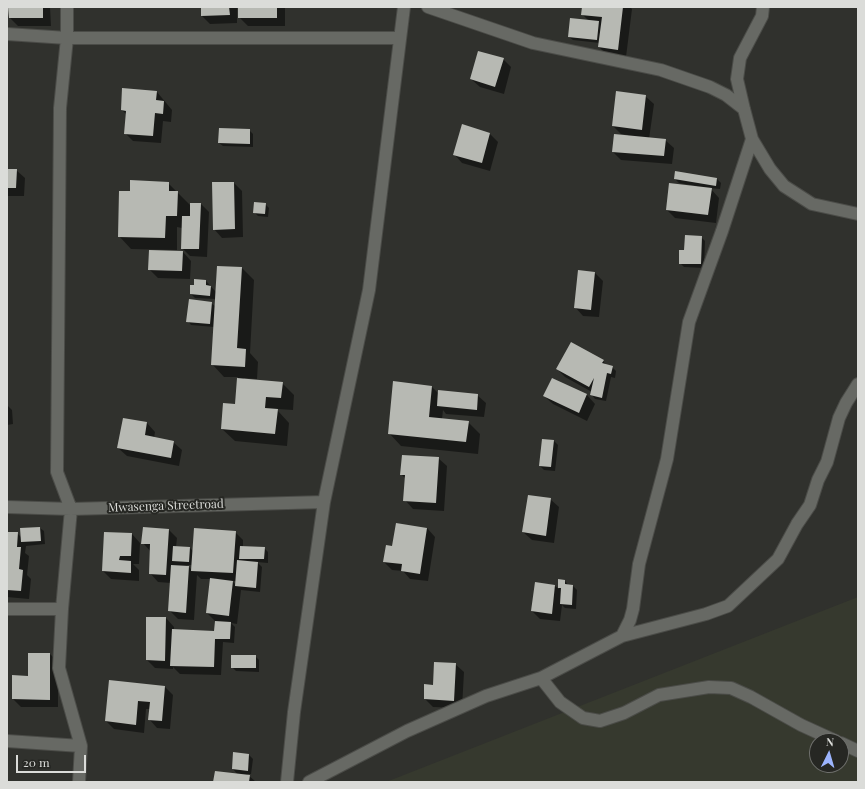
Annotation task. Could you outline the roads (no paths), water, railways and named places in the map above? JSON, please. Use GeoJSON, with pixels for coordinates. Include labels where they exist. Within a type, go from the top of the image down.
{"type":"FeatureCollection","features":[{"type":"Feature","properties":{"kind":"street"},"geometry":{"type":"LineString","coordinates":[[67,7],[67,38],[60,108],[57,472],[71,509],[62,609],[59,668],[81,746],[79,782]]}},
{"type":"Feature","properties":{"kind":"street"},"geometry":{"type":"LineString","coordinates":[[287,782],[294,712],[324,502],[369,290],[404,7]]}},
{"type":"Feature","properties":{"kind":"street"},"geometry":{"type":"LineString","coordinates":[[428,7],[533,43],[661,70],[710,87],[726,95],[744,109]]}},
{"type":"Feature","properties":{"kind":"street"},"geometry":{"type":"LineString","coordinates":[[763,7],[762,16],[740,58],[737,79],[752,139],[770,169],[784,186],[812,204],[858,214]]}},
{"type":"Feature","properties":{"kind":"street"},"geometry":{"type":"LineString","coordinates":[[7,34],[67,38],[400,38]]}},
{"type":"Feature","properties":{"kind":"street"},"geometry":{"type":"LineString","coordinates":[[622,636],[630,620],[633,609],[639,564],[667,459],[689,322],[722,231],[752,139]]}},
{"type":"Feature","properties":{"kind":"street"},"geometry":{"type":"LineString","coordinates":[[309,782],[407,731],[486,696],[541,678],[622,636],[706,614],[728,606],[778,559],[797,524],[810,505],[818,480],[827,462],[839,418],[858,384]]}},
{"type":"Feature","properties":{"kind":"street","name":"Mwasenga Streetroad"},"geometry":{"type":"LineString","coordinates":[[7,507],[71,509],[324,502]]}},
{"type":"Feature","properties":{"kind":"street"},"geometry":{"type":"LineString","coordinates":[[7,609],[62,609]]}},
{"type":"Feature","properties":{"kind":"street"},"geometry":{"type":"LineString","coordinates":[[541,678],[560,702],[584,718],[600,721],[624,713],[659,695],[709,686],[731,688],[818,733]]}},
{"type":"Feature","properties":{"kind":"street"},"geometry":{"type":"LineString","coordinates":[[7,741],[81,746]]}}]}
